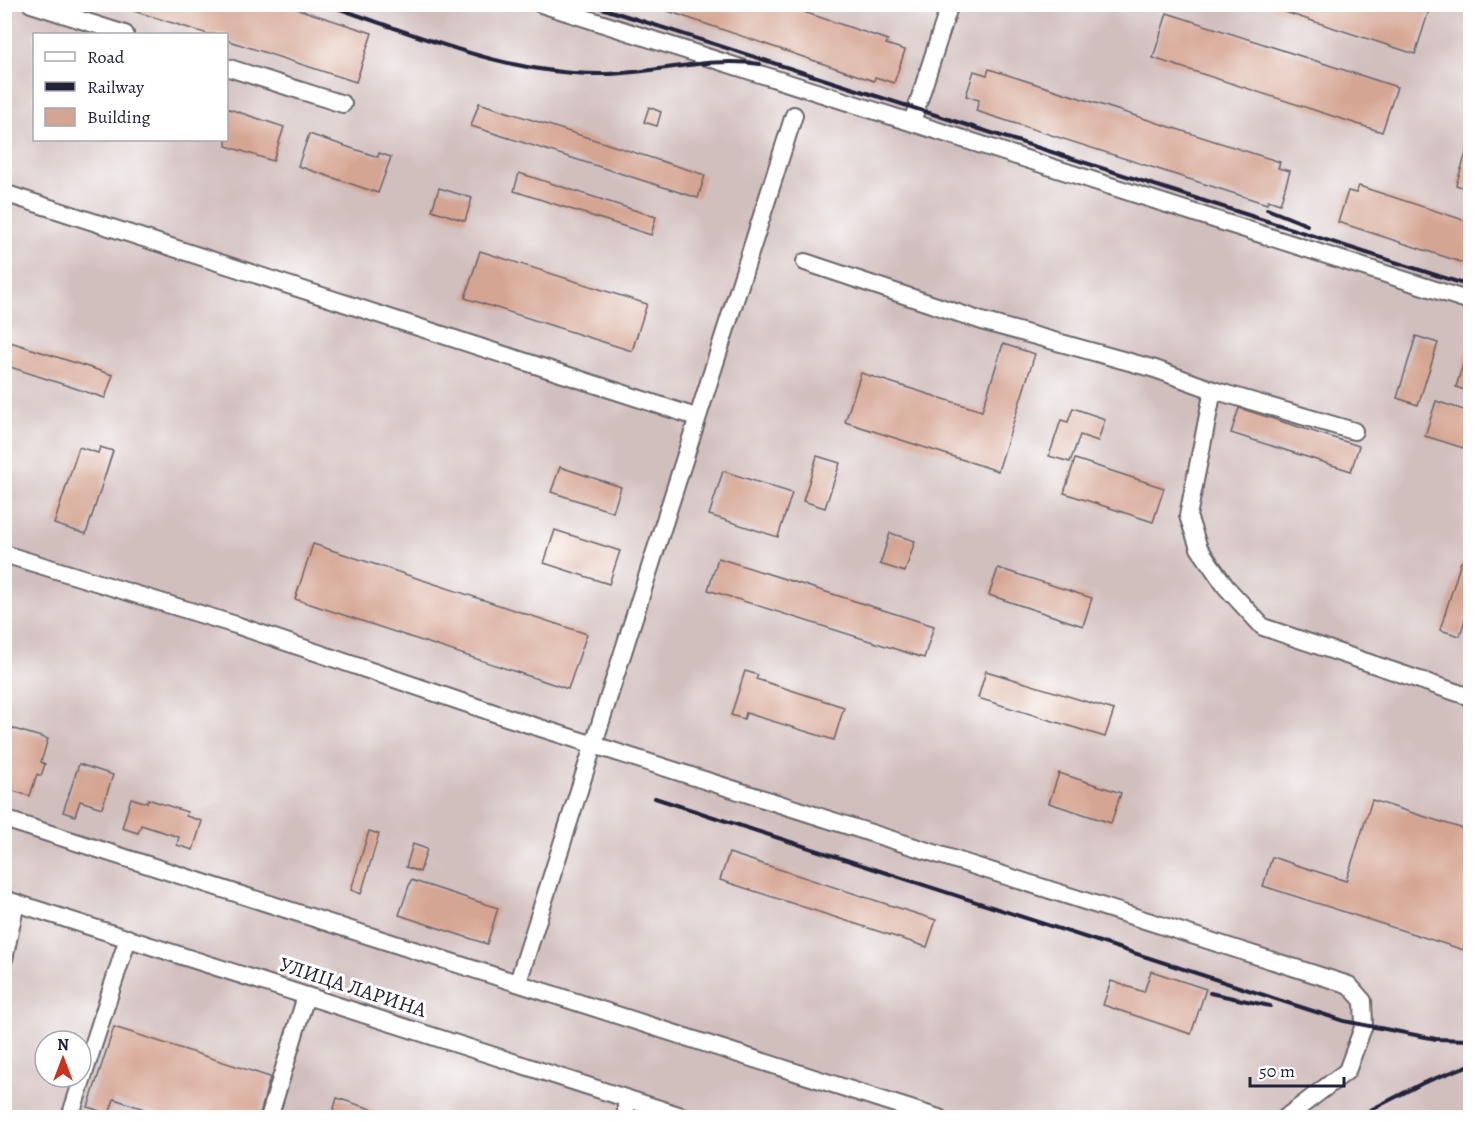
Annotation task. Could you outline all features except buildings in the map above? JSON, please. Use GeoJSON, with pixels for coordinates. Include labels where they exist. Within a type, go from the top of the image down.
{"type":"FeatureCollection","features":[{"type":"Feature","properties":{"kind":"street"},"geometry":{"type":"LineString","coordinates":[[31,4],[122,33]]}},
{"type":"Feature","properties":{"kind":"street"},"geometry":{"type":"LineString","coordinates":[[541,4],[1470,301]]}},
{"type":"Feature","properties":{"kind":"street"},"geometry":{"type":"LineString","coordinates":[[912,123],[950,4]]}},
{"type":"Feature","properties":{"kind":"street"},"geometry":{"type":"LineString","coordinates":[[228,68],[343,104]]}},
{"type":"Feature","properties":{"kind":"street"},"geometry":{"type":"LineString","coordinates":[[518,982],[794,115]]}},
{"type":"Feature","properties":{"kind":"street"},"geometry":{"type":"LineString","coordinates":[[4,193],[696,417]]}},
{"type":"Feature","properties":{"kind":"street"},"geometry":{"type":"LineString","coordinates":[[806,262],[985,322],[1155,369],[1213,390],[1354,431]]}},
{"type":"Feature","properties":{"kind":"street"},"geometry":{"type":"LineString","coordinates":[[1213,390],[1188,516],[1199,548],[1226,587],[1263,627],[1470,697]]}},
{"type":"Feature","properties":{"kind":"street"},"geometry":{"type":"LineString","coordinates":[[4,554],[236,625],[592,744],[1349,985],[1363,1001],[1364,1025],[1347,1071],[1285,1118]]}},
{"type":"Feature","properties":{"kind":"street"},"geometry":{"type":"LineString","coordinates":[[4,819],[939,1118]]}},
{"type":"Feature","properties":{"kind":"street"},"geometry":{"type":"LineString","coordinates":[[4,959],[10,901]]}},
{"type":"Feature","properties":{"kind":"street","name":"УЛИЦА ЛАРИНА"},"geometry":{"type":"LineString","coordinates":[[10,901],[688,1118]]}},
{"type":"Feature","properties":{"kind":"street"},"geometry":{"type":"LineString","coordinates":[[70,1117],[128,938]]}},
{"type":"Feature","properties":{"kind":"street"},"geometry":{"type":"LineString","coordinates":[[269,1118],[306,996]]}},
{"type":"Feature","properties":{"kind":"street"},"geometry":{"type":"LineString","coordinates":[[626,1098],[626,1118]]}},
{"type":"Feature","properties":{"kind":"shaded area"},"geometry":{"type":"Polygon","coordinates":[[[5,5],[1470,5],[1470,1117],[5,1118],[5,5]]]}},
{"type":"Feature","properties":{"kind":"railway"},"geometry":{"type":"LineString","coordinates":[[325,4],[428,40],[498,61],[570,73],[625,73],[722,62],[760,64]]}},
{"type":"Feature","properties":{"kind":"railway"},"geometry":{"type":"LineString","coordinates":[[589,4],[1470,286]]}},
{"type":"Feature","properties":{"kind":"railway"},"geometry":{"type":"LineString","coordinates":[[1267,209],[1307,225]]}},
{"type":"Feature","properties":{"kind":"railway"},"geometry":{"type":"LineString","coordinates":[[655,798],[1344,1021],[1436,1039],[1470,1040]]}},
{"type":"Feature","properties":{"kind":"railway"},"geometry":{"type":"LineString","coordinates":[[1210,993],[1270,1006]]}},
{"type":"Feature","properties":{"kind":"railway"},"geometry":{"type":"LineString","coordinates":[[1355,1118],[1423,1083],[1470,1065]]}}]}
